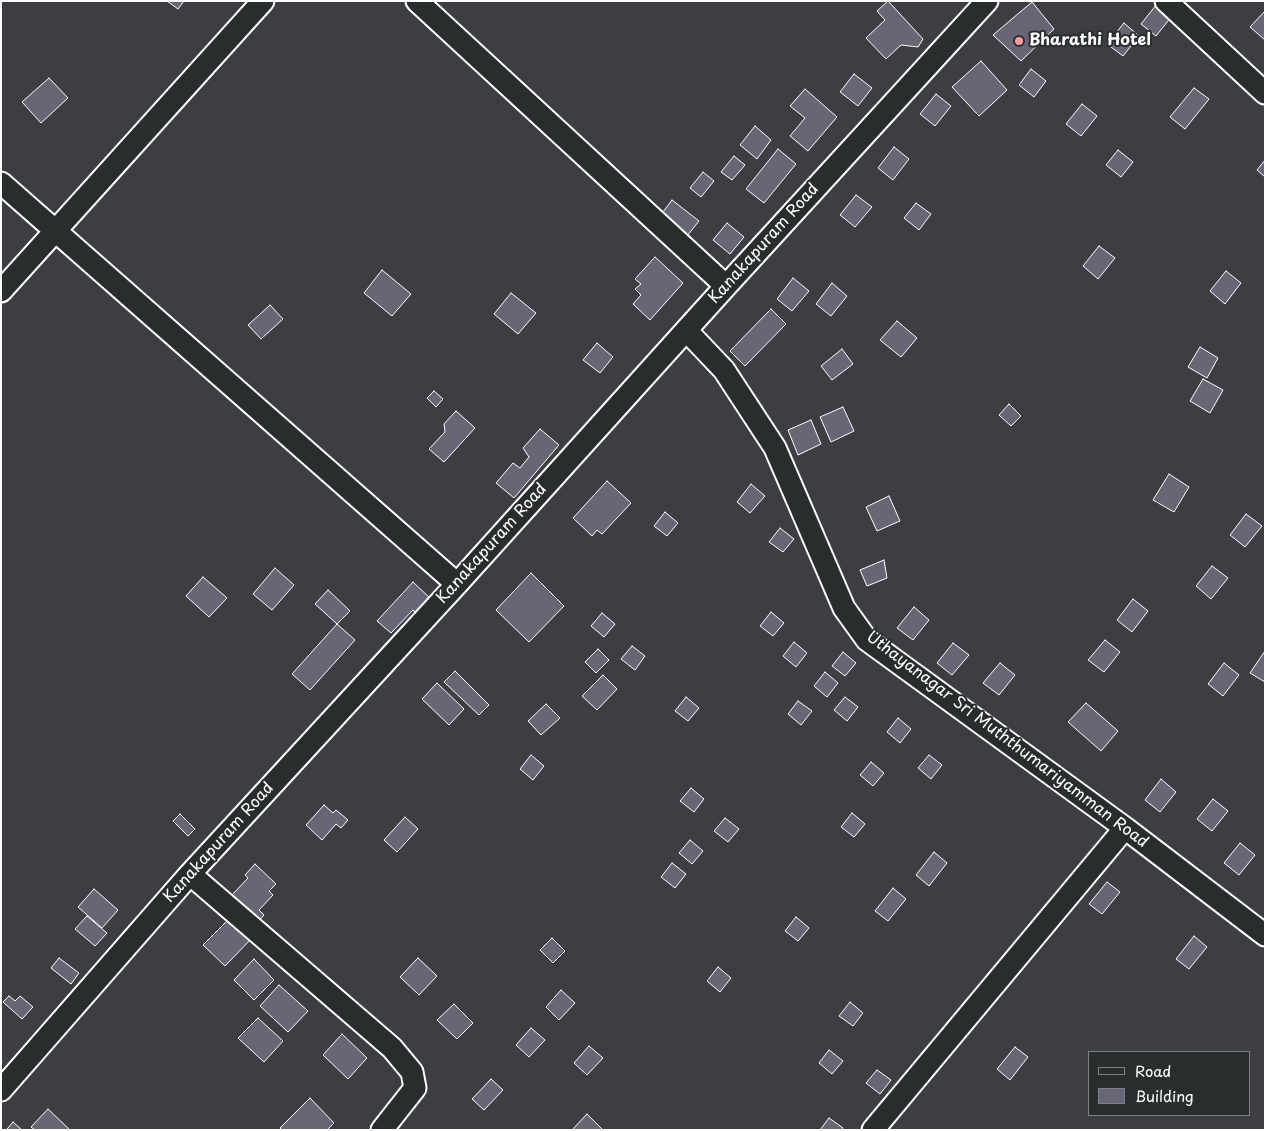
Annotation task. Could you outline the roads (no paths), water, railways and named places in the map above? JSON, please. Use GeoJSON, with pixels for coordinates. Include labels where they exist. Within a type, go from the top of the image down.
{"type":"FeatureCollection","features":[{"type":"Feature","properties":{"kind":"street"},"geometry":{"type":"LineString","coordinates":[[1,291],[263,1]]}},
{"type":"Feature","properties":{"kind":"street"},"geometry":{"type":"LineString","coordinates":[[417,1],[726,286]]}},
{"type":"Feature","properties":{"kind":"street","name":"Kanakapuram Road"},"geometry":{"type":"LineString","coordinates":[[1,1090],[190,874],[457,584],[987,1]]}},
{"type":"Feature","properties":{"kind":"street"},"geometry":{"type":"LineString","coordinates":[[1166,1],[1265,93]]}},
{"type":"Feature","properties":{"kind":"street"},"geometry":{"type":"LineString","coordinates":[[1,183],[457,584]]}},
{"type":"Feature","properties":{"kind":"street","name":"Uthayanagar Sri Muththumariyamman Road"},"geometry":{"type":"LineString","coordinates":[[686,330],[724,370],[775,448],[844,608],[867,640],[1125,828],[1265,935]]}},
{"type":"Feature","properties":{"kind":"street"},"geometry":{"type":"LineString","coordinates":[[873,1130],[1125,828]]}},
{"type":"Feature","properties":{"kind":"street"},"geometry":{"type":"LineString","coordinates":[[190,874],[392,1048],[412,1072],[415,1088],[382,1130]]}},
{"type":"Feature","properties":{"kind":"place","name":"Bharathi Hotel"},"geometry":{"type":"Point","coordinates":[1019,41]}}]}
